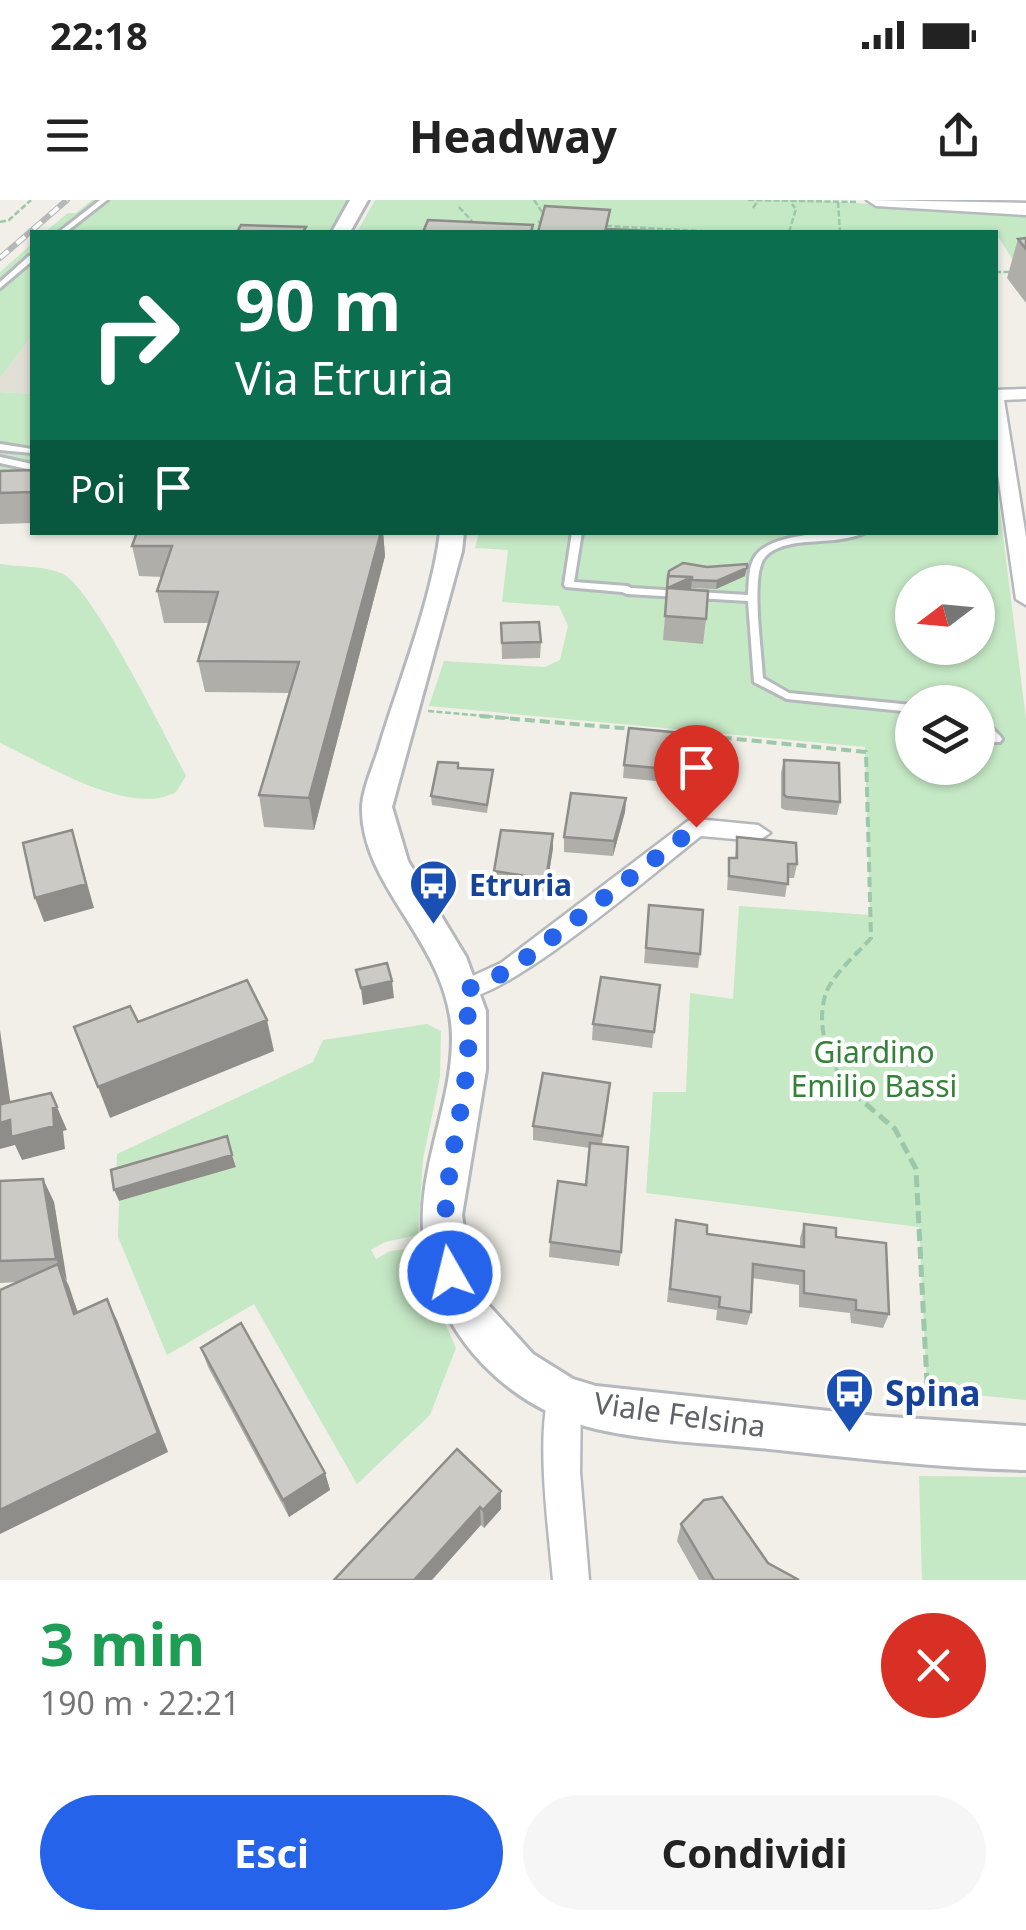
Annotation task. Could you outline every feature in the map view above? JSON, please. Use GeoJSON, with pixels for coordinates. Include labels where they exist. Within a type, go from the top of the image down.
{"type":"FeatureCollection","features":[{"type":"Feature","properties":{"kind":"main road"},"geometry":{"type":"LineString","coordinates":[[876,200],[1026,206]]}},
{"type":"Feature","properties":{"kind":"main road"},"geometry":{"type":"LineString","coordinates":[[973,200],[1026,206]]}},
{"type":"Feature","properties":{"kind":"street"},"geometry":{"type":"LineString","coordinates":[[342,230],[359,200]]}},
{"type":"Feature","properties":{"kind":"street"},"geometry":{"type":"LineString","coordinates":[[998,395],[1026,394]]}},
{"type":"Feature","properties":{"kind":"street"},"geometry":{"type":"LineString","coordinates":[[998,415],[1026,599]]}},
{"type":"Feature","properties":{"kind":"street","name":"Viale Felsina"},"geometry":{"type":"LineString","coordinates":[[452,535],[377,806],[379,832],[389,862],[434,926],[464,991],[470,1032],[467,1072],[444,1206],[444,1243],[450,1273],[466,1309],[498,1352],[564,1397],[660,1415],[1026,1448]]}},
{"type":"Feature","properties":{"kind":"street"},"geometry":{"type":"LineString","coordinates":[[464,991],[510,970],[696,827],[758,833]]}},
{"type":"Feature","properties":{"kind":"street"},"geometry":{"type":"LineString","coordinates":[[564,1397],[563,1472],[571,1580]]}},
{"type":"Feature","properties":{"kind":"lane"},"geometry":{"type":"LineString","coordinates":[[65,230],[104,200]]}},
{"type":"Feature","properties":{"kind":"lane"},"geometry":{"type":"LineString","coordinates":[[0,286],[30,260]]}},
{"type":"Feature","properties":{"kind":"lane"},"geometry":{"type":"LineString","coordinates":[[0,447],[30,451]]}},
{"type":"Feature","properties":{"kind":"lane"},"geometry":{"type":"LineString","coordinates":[[0,460],[30,467]]}},
{"type":"Feature","properties":{"kind":"lane"},"geometry":{"type":"LineString","coordinates":[[577,535],[569,585],[753,598]]}},
{"type":"Feature","properties":{"kind":"lane"},"geometry":{"type":"LineString","coordinates":[[841,535],[792,542],[764,552],[758,559],[753,598],[758,680],[787,696],[895,707]]}},
{"type":"Feature","properties":{"kind":"path"},"geometry":{"type":"LineString","coordinates":[[0,222],[9,220],[31,200]]}},
{"type":"Feature","properties":{"kind":"path"},"geometry":{"type":"LineString","coordinates":[[534,200],[544,215],[534,230]]}},
{"type":"Feature","properties":{"kind":"path"},"geometry":{"type":"LineString","coordinates":[[753,208],[758,201]]}},
{"type":"Feature","properties":{"kind":"path"},"geometry":{"type":"LineString","coordinates":[[790,201],[796,209],[790,230]]}},
{"type":"Feature","properties":{"kind":"path"},"geometry":{"type":"LineString","coordinates":[[838,202],[840,230]]}},
{"type":"Feature","properties":{"kind":"path"},"geometry":{"type":"LineString","coordinates":[[459,208],[480,230]]}},
{"type":"Feature","properties":{"kind":"path"},"geometry":{"type":"LineString","coordinates":[[539,222],[559,224]]}},
{"type":"Feature","properties":{"kind":"path"},"geometry":{"type":"LineString","coordinates":[[599,226],[678,230]]}},
{"type":"Feature","properties":{"kind":"path"},"geometry":{"type":"LineString","coordinates":[[998,272],[1010,272]]}},
{"type":"Feature","properties":{"kind":"path"},"geometry":{"type":"LineString","coordinates":[[423,711],[640,730]]}},
{"type":"Feature","properties":{"kind":"path"},"geometry":{"type":"LineString","coordinates":[[660,732],[866,752],[871,938],[826,992],[823,1034],[831,1061],[851,1091],[896,1129],[916,1169],[928,1403]]}},
{"type":"Feature","properties":{"kind":"shaded area"},"geometry":{"type":"Polygon","coordinates":[[[30,339],[30,394],[0,392],[0,378],[30,339]]]}},
{"type":"Feature","properties":{"kind":"green space"},"geometry":{"type":"Polygon","coordinates":[[[92,200],[355,200],[339,230],[47,230],[68,213],[76,213],[92,200]]]}},
{"type":"Feature","properties":{"kind":"green space"},"geometry":{"type":"Polygon","coordinates":[[[375,200],[809,200],[1026,214],[1026,271],[1020,271],[998,237],[998,230],[617,230],[543,224],[541,230],[358,230],[375,200]]]}},
{"type":"Feature","properties":{"kind":"green space"},"geometry":{"type":"Polygon","coordinates":[[[30,246],[30,339],[0,378],[0,272],[30,246]]]}},
{"type":"Feature","properties":{"kind":"green space"},"geometry":{"type":"Polygon","coordinates":[[[0,392],[30,394],[30,500],[0,501],[0,392]]]}},
{"type":"Feature","properties":{"kind":"green space","name":"Giardino Emilio Bassi"},"geometry":{"type":"Polygon","coordinates":[[[998,496],[1026,719],[1026,1400],[927,1390],[919,1227],[646,1193],[653,1092],[686,1092],[690,993],[733,999],[739,906],[870,915],[865,747],[429,706],[444,661],[545,667],[560,660],[568,626],[559,606],[502,602],[508,550],[475,548],[478,535],[998,535],[998,496]]]}},
{"type":"Feature","properties":{"kind":"green space"},"geometry":{"type":"Polygon","coordinates":[[[0,564],[61,573],[91,604],[186,776],[176,792],[157,798],[112,793],[0,743],[0,564]]]}},
{"type":"Feature","properties":{"kind":"green space"},"geometry":{"type":"Polygon","coordinates":[[[427,1024],[441,1031],[440,1077],[423,1159],[418,1235],[385,1242],[371,1250],[376,1259],[390,1251],[421,1247],[431,1292],[456,1348],[430,1415],[357,1484],[254,1304],[167,1355],[118,1237],[119,1201],[236,1166],[231,1149],[116,1182],[117,1154],[313,1062],[323,1040],[427,1024]]]}},
{"type":"Feature","properties":{"kind":"green space"},"geometry":{"type":"Polygon","coordinates":[[[919,1476],[1026,1477],[1026,1580],[922,1580],[919,1476]]]}},
{"type":"Feature","properties":{"kind":"building"},"geometry":{"type":"Polygon","coordinates":[[[545,206],[610,210],[605,230],[539,230],[545,206]]]}},
{"type":"Feature","properties":{"kind":"building"},"geometry":{"type":"Polygon","coordinates":[[[428,220],[533,225],[532,230],[424,230],[428,220]]]}},
{"type":"Feature","properties":{"kind":"building"},"geometry":{"type":"Polygon","coordinates":[[[241,225],[306,227],[304,230],[238,230],[241,225]]]}},
{"type":"Feature","properties":{"kind":"building"},"geometry":{"type":"Polygon","coordinates":[[[30,470],[30,492],[0,493],[0,471],[30,470]]]}},
{"type":"Feature","properties":{"kind":"building"},"geometry":{"type":"Polygon","coordinates":[[[136,535],[380,535],[309,798],[259,795],[299,662],[198,661],[218,592],[157,591],[172,546],[132,546],[136,535]]]}},
{"type":"Feature","properties":{"kind":"building"},"geometry":{"type":"Polygon","coordinates":[[[683,563],[707,567],[747,564],[747,568],[717,581],[668,576],[669,571],[683,563]]]}},
{"type":"Feature","properties":{"kind":"building"},"geometry":{"type":"Polygon","coordinates":[[[668,576],[692,577],[668,588],[708,591],[706,619],[665,616],[668,576]]]}},
{"type":"Feature","properties":{"kind":"building"},"geometry":{"type":"Polygon","coordinates":[[[539,622],[541,642],[502,643],[501,623],[539,622]]]}},
{"type":"Feature","properties":{"kind":"building"},"geometry":{"type":"Polygon","coordinates":[[[629,728],[682,733],[679,770],[624,765],[629,728]]]}},
{"type":"Feature","properties":{"kind":"building"},"geometry":{"type":"Polygon","coordinates":[[[784,760],[839,763],[840,802],[784,795],[784,760]]]}},
{"type":"Feature","properties":{"kind":"building"},"geometry":{"type":"Polygon","coordinates":[[[438,762],[458,763],[458,768],[493,770],[487,805],[431,796],[438,762]]]}},
{"type":"Feature","properties":{"kind":"building"},"geometry":{"type":"Polygon","coordinates":[[[571,793],[626,798],[614,841],[564,837],[571,793]]]}},
{"type":"Feature","properties":{"kind":"building"},"geometry":{"type":"Polygon","coordinates":[[[72,830],[86,884],[35,898],[23,843],[72,830]]]}},
{"type":"Feature","properties":{"kind":"building"},"geometry":{"type":"Polygon","coordinates":[[[501,830],[553,834],[546,879],[494,871],[501,830]]]}},
{"type":"Feature","properties":{"kind":"building"},"geometry":{"type":"Polygon","coordinates":[[[737,837],[796,843],[797,864],[788,864],[788,884],[729,876],[729,858],[737,858],[737,837]]]}},
{"type":"Feature","properties":{"kind":"building"},"geometry":{"type":"Polygon","coordinates":[[[649,905],[703,910],[700,954],[646,948],[649,905]]]}},
{"type":"Feature","properties":{"kind":"building"},"geometry":{"type":"Polygon","coordinates":[[[387,963],[392,981],[361,988],[356,970],[387,963]]]}},
{"type":"Feature","properties":{"kind":"building"},"geometry":{"type":"Polygon","coordinates":[[[601,977],[660,985],[654,1032],[593,1024],[601,977]]]}},
{"type":"Feature","properties":{"kind":"building"},"geometry":{"type":"Polygon","coordinates":[[[247,980],[267,1020],[98,1087],[74,1027],[130,1006],[138,1022],[247,980]]]}},
{"type":"Feature","properties":{"kind":"building"},"geometry":{"type":"Polygon","coordinates":[[[543,1073],[610,1083],[602,1136],[533,1126],[543,1073]]]}},
{"type":"Feature","properties":{"kind":"building"},"geometry":{"type":"Polygon","coordinates":[[[0,1087],[2,1104],[51,1093],[57,1107],[53,1108],[54,1126],[11,1137],[10,1120],[0,1123],[0,1087]]]}},
{"type":"Feature","properties":{"kind":"building"},"geometry":{"type":"Polygon","coordinates":[[[227,1136],[232,1155],[114,1190],[111,1170],[227,1136]]]}},
{"type":"Feature","properties":{"kind":"building"},"geometry":{"type":"Polygon","coordinates":[[[590,1143],[628,1147],[621,1252],[550,1242],[558,1181],[586,1185],[590,1143]]]}},
{"type":"Feature","properties":{"kind":"building"},"geometry":{"type":"Polygon","coordinates":[[[43,1179],[56,1259],[0,1261],[0,1181],[43,1179]]]}},
{"type":"Feature","properties":{"kind":"building"},"geometry":{"type":"Polygon","coordinates":[[[676,1220],[707,1225],[707,1234],[804,1247],[804,1224],[836,1228],[836,1237],[886,1243],[889,1314],[856,1310],[856,1300],[804,1293],[804,1271],[753,1264],[751,1312],[719,1307],[720,1297],[670,1289],[676,1220]]]}},
{"type":"Feature","properties":{"kind":"building"},"geometry":{"type":"Polygon","coordinates":[[[58,1264],[74,1314],[107,1299],[158,1433],[0,1510],[0,1290],[58,1264]]]}},
{"type":"Feature","properties":{"kind":"building"},"geometry":{"type":"Polygon","coordinates":[[[241,1323],[325,1473],[283,1500],[201,1348],[241,1323]]]}},
{"type":"Feature","properties":{"kind":"building"},"geometry":{"type":"Polygon","coordinates":[[[457,1449],[501,1491],[483,1510],[480,1507],[414,1580],[334,1580],[457,1449]]]}},
{"type":"Feature","properties":{"kind":"building"},"geometry":{"type":"Polygon","coordinates":[[[722,1497],[768,1563],[799,1580],[714,1580],[681,1524],[704,1500],[722,1497]]]}},
{"type":"Feature","properties":{"kind":"railway"},"geometry":{"type":"LineString","coordinates":[[32,230],[67,200]]}},
{"type":"Feature","properties":{"kind":"railway"},"geometry":{"type":"LineString","coordinates":[[0,258],[30,232]]}},
{"type":"Feature","properties":{"kind":"place","name":"Etruria"},"geometry":{"type":"Point","coordinates":[434,926]}},
{"type":"Feature","properties":{"kind":"place","name":"Spina"},"geometry":{"type":"Point","coordinates":[850,1434]}},
{"type":"Feature","properties":{"kind":"route"},"geometry":{"type":"LineString","coordinates":[[450,1273],[444,1243],[444,1206],[467,1072],[470,1032],[464,991],[480,987],[510,970],[696,827]]}}]}
